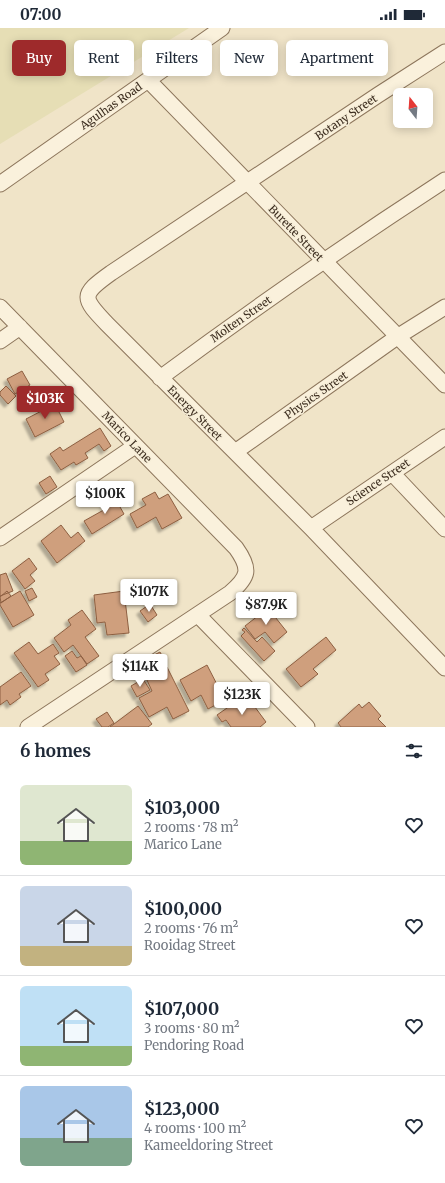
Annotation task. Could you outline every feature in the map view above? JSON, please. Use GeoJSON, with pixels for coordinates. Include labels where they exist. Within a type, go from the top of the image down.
{"type":"FeatureCollection","features":[{"type":"Feature","properties":{"kind":"street","name":"Agulhas Road"},"geometry":{"type":"LineString","coordinates":[[0,184],[222,28]]}},
{"type":"Feature","properties":{"kind":"street","name":"Botany Street"},"geometry":{"type":"LineString","coordinates":[[247,182],[445,52]]}},
{"type":"Feature","properties":{"kind":"street","name":"Burette Street"},"geometry":{"type":"LineString","coordinates":[[148,80],[445,385]]}},
{"type":"Feature","properties":{"kind":"street"},"geometry":{"type":"LineString","coordinates":[[324,261],[445,180]]}},
{"type":"Feature","properties":{"kind":"street","name":"Energy Street"},"geometry":{"type":"LineString","coordinates":[[247,182],[172,234],[94,284],[90,290],[88,298],[92,309],[311,528],[445,668]]}},
{"type":"Feature","properties":{"kind":"street","name":"Molten Street"},"geometry":{"type":"LineString","coordinates":[[160,378],[225,329],[324,261]]}},
{"type":"Feature","properties":{"kind":"street","name":"Marico Lane"},"geometry":{"type":"LineString","coordinates":[[0,307],[236,548],[245,564],[245,579],[230,593],[198,615]]}},
{"type":"Feature","properties":{"kind":"street","name":"Physics Street"},"geometry":{"type":"LineString","coordinates":[[235,452],[397,337],[445,307]]}},
{"type":"Feature","properties":{"kind":"street"},"geometry":{"type":"LineString","coordinates":[[0,341],[20,327]]}},
{"type":"Feature","properties":{"kind":"street","name":"Science Street"},"geometry":{"type":"LineString","coordinates":[[311,528],[445,437]]}},
{"type":"Feature","properties":{"kind":"street"},"geometry":{"type":"LineString","coordinates":[[0,538],[135,446]]}},
{"type":"Feature","properties":{"kind":"street"},"geometry":{"type":"LineString","coordinates":[[392,473],[445,529]]}},
{"type":"Feature","properties":{"kind":"street"},"geometry":{"type":"LineString","coordinates":[[28,727],[198,615],[307,727]]}},
{"type":"Feature","properties":{"kind":"shaded area"},"geometry":{"type":"Polygon","coordinates":[[[0,28],[189,28],[169,40],[142,40],[142,57],[134,62],[134,40],[74,40],[74,76],[111,76],[0,144],[0,28]]]}},
{"type":"Feature","properties":{"kind":"building"},"geometry":{"type":"Polygon","coordinates":[[[22,371],[30,385],[15,394],[7,379],[22,371]]]}},
{"type":"Feature","properties":{"kind":"building"},"geometry":{"type":"Polygon","coordinates":[[[6,386],[16,396],[8,404],[0,395],[0,392],[6,386]]]}},
{"type":"Feature","properties":{"kind":"building"},"geometry":{"type":"Polygon","coordinates":[[[55,404],[64,422],[35,437],[26,419],[55,404]]]}},
{"type":"Feature","properties":{"kind":"building"},"geometry":{"type":"Polygon","coordinates":[[[100,428],[111,446],[104,451],[99,444],[85,453],[88,458],[76,465],[74,462],[61,470],[50,454],[60,447],[63,451],[100,428]]]}},
{"type":"Feature","properties":{"kind":"building"},"geometry":{"type":"Polygon","coordinates":[[[50,476],[57,487],[46,494],[39,483],[50,476]]]}},
{"type":"Feature","properties":{"kind":"building"},"geometry":{"type":"Polygon","coordinates":[[[111,491],[124,514],[92,534],[84,521],[109,507],[103,496],[111,491]]]}},
{"type":"Feature","properties":{"kind":"building"},"geometry":{"type":"Polygon","coordinates":[[[155,492],[159,499],[168,494],[182,518],[162,529],[156,517],[137,528],[130,514],[146,505],[142,499],[155,492]]]}},
{"type":"Feature","properties":{"kind":"building"},"geometry":{"type":"Polygon","coordinates":[[[61,525],[71,538],[78,532],[85,541],[57,563],[41,541],[61,525]]]}},
{"type":"Feature","properties":{"kind":"building"},"geometry":{"type":"Polygon","coordinates":[[[29,558],[37,569],[30,575],[35,581],[25,589],[12,571],[29,558]]]}},
{"type":"Feature","properties":{"kind":"building"},"geometry":{"type":"Polygon","coordinates":[[[6,573],[13,591],[0,596],[0,575],[6,573]]]}},
{"type":"Feature","properties":{"kind":"building"},"geometry":{"type":"Polygon","coordinates":[[[32,588],[37,597],[29,601],[25,591],[32,588]]]}},
{"type":"Feature","properties":{"kind":"building"},"geometry":{"type":"Polygon","coordinates":[[[7,591],[11,596],[1,603],[0,597],[7,591]]]}},
{"type":"Feature","properties":{"kind":"building"},"geometry":{"type":"Polygon","coordinates":[[[20,591],[34,615],[13,627],[0,603],[20,591]]]}},
{"type":"Feature","properties":{"kind":"building"},"geometry":{"type":"Polygon","coordinates":[[[124,591],[129,633],[107,635],[105,622],[97,623],[94,595],[124,591]]]}},
{"type":"Feature","properties":{"kind":"building"},"geometry":{"type":"Polygon","coordinates":[[[150,604],[157,615],[148,622],[140,611],[150,604]]]}},
{"type":"Feature","properties":{"kind":"building"},"geometry":{"type":"Polygon","coordinates":[[[268,608],[287,632],[274,643],[265,632],[255,639],[245,626],[268,608]]]}},
{"type":"Feature","properties":{"kind":"building"},"geometry":{"type":"Polygon","coordinates":[[[82,610],[96,629],[85,637],[99,656],[87,664],[73,645],[64,652],[54,638],[71,625],[68,620],[82,610]]]}},
{"type":"Feature","properties":{"kind":"building"},"geometry":{"type":"Polygon","coordinates":[[[244,628],[257,642],[262,637],[275,651],[264,661],[241,636],[245,632],[242,630],[244,628]]]}},
{"type":"Feature","properties":{"kind":"building"},"geometry":{"type":"Polygon","coordinates":[[[326,637],[336,650],[313,669],[318,674],[301,687],[286,669],[326,637]]]}},
{"type":"Feature","properties":{"kind":"building"},"geometry":{"type":"Polygon","coordinates":[[[29,642],[38,654],[53,644],[59,653],[54,656],[60,664],[45,674],[49,680],[38,687],[14,653],[29,642]]]}},
{"type":"Feature","properties":{"kind":"building"},"geometry":{"type":"Polygon","coordinates":[[[72,651],[77,658],[81,656],[87,665],[76,672],[65,656],[72,651]]]}},
{"type":"Feature","properties":{"kind":"building"},"geometry":{"type":"Polygon","coordinates":[[[160,652],[166,663],[159,668],[152,656],[160,652]]]}},
{"type":"Feature","properties":{"kind":"building"},"geometry":{"type":"Polygon","coordinates":[[[207,665],[225,700],[208,709],[201,695],[191,701],[180,680],[207,665]]]}},
{"type":"Feature","properties":{"kind":"building"},"geometry":{"type":"Polygon","coordinates":[[[167,667],[189,711],[173,719],[167,707],[149,717],[139,698],[152,691],[146,678],[167,667]]]}},
{"type":"Feature","properties":{"kind":"building"},"geometry":{"type":"Polygon","coordinates":[[[21,672],[31,686],[19,694],[21,697],[10,705],[7,700],[0,705],[0,687],[21,672]]]}},
{"type":"Feature","properties":{"kind":"building"},"geometry":{"type":"Polygon","coordinates":[[[143,679],[150,690],[137,697],[131,686],[143,679]]]}},
{"type":"Feature","properties":{"kind":"building"},"geometry":{"type":"Polygon","coordinates":[[[237,701],[244,710],[252,703],[266,722],[260,727],[231,727],[226,720],[222,722],[217,715],[237,701]]]}},
{"type":"Feature","properties":{"kind":"building"},"geometry":{"type":"Polygon","coordinates":[[[369,702],[381,716],[378,719],[386,727],[341,727],[338,723],[359,704],[362,708],[369,702]]]}},
{"type":"Feature","properties":{"kind":"building"},"geometry":{"type":"Polygon","coordinates":[[[138,706],[152,724],[148,727],[110,727],[138,706]]]}},
{"type":"Feature","properties":{"kind":"building"},"geometry":{"type":"Polygon","coordinates":[[[107,712],[114,723],[108,727],[102,727],[96,719],[107,712]]]}}]}
